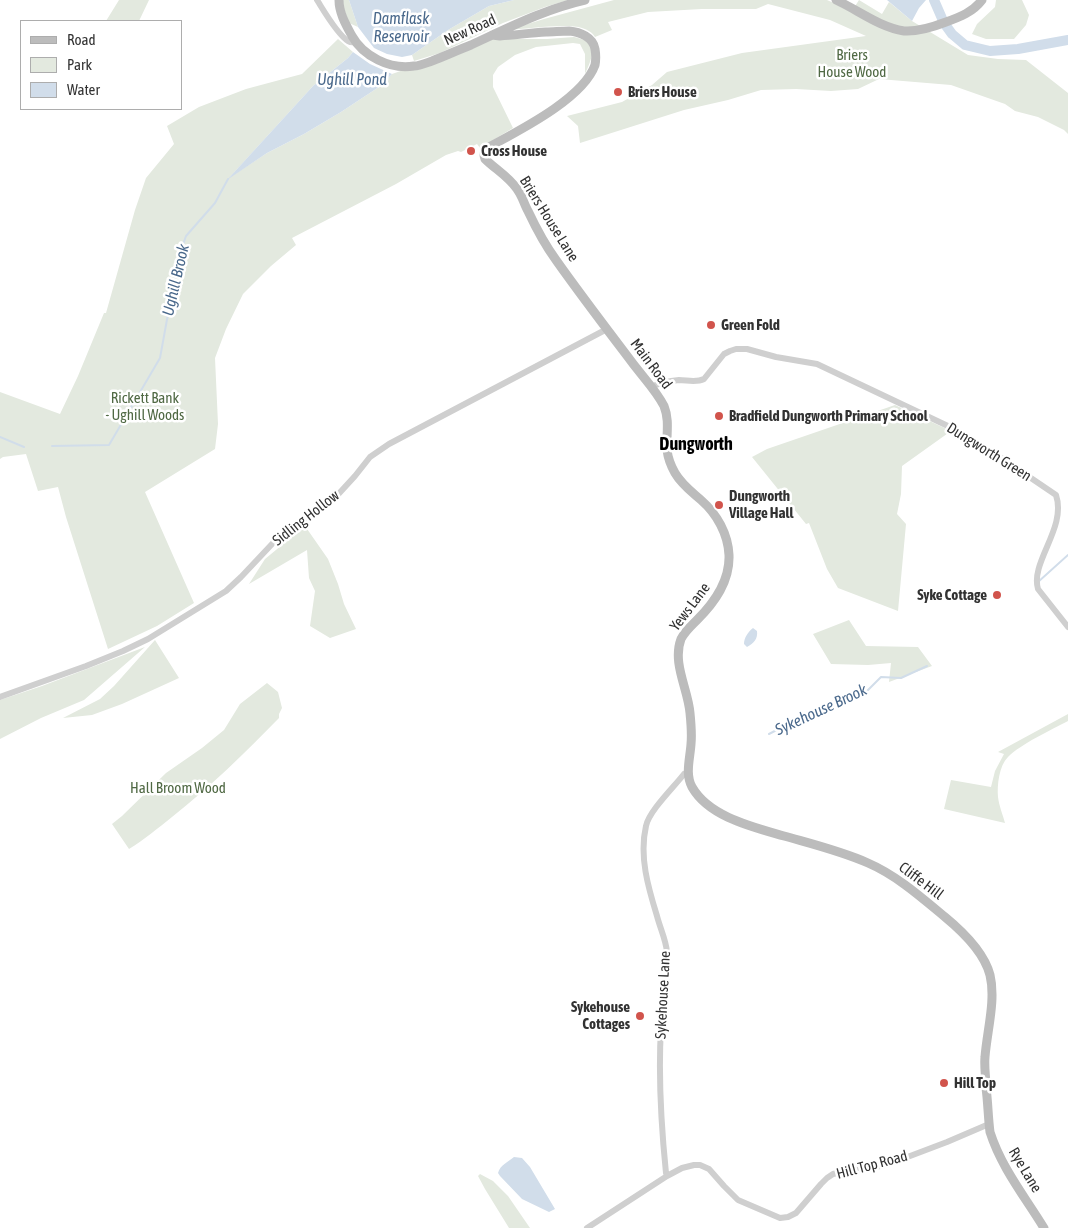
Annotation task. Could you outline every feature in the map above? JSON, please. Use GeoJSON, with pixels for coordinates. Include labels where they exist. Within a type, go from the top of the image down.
{"type":"FeatureCollection","features":[{"type":"Feature","properties":{"kind":"main road","name":"New Road"},"geometry":{"type":"LineString","coordinates":[[339,0],[344,22],[356,42],[366,53],[381,62],[411,67],[455,52],[542,13],[585,0]]}},
{"type":"Feature","properties":{"kind":"main road"},"geometry":{"type":"LineString","coordinates":[[836,0],[872,19],[905,31],[935,26],[966,15],[982,0]]}},
{"type":"Feature","properties":{"kind":"main road","name":"Briers House Lane"},"geometry":{"type":"LineString","coordinates":[[492,35],[568,31],[581,34],[591,40],[594,46],[596,59],[594,66],[576,90],[548,113],[487,148],[484,156],[516,188],[544,242],[607,329]]}},
{"type":"Feature","properties":{"kind":"main road","name":"Main Road"},"geometry":{"type":"LineString","coordinates":[[607,329],[659,397],[667,414],[667,453],[672,467],[680,480],[707,506],[718,520]]}},
{"type":"Feature","properties":{"kind":"main road","name":"Yews Lane"},"geometry":{"type":"LineString","coordinates":[[688,772],[691,746],[690,718],[679,665],[678,650],[685,632],[710,606],[725,582],[729,553],[726,535],[718,520]]}},
{"type":"Feature","properties":{"kind":"main road","name":"Cliffe Hill"},"geometry":{"type":"LineString","coordinates":[[688,772],[689,782],[697,795],[722,814],[734,820],[849,856],[882,869],[901,882],[962,932],[973,945],[987,968],[991,980],[991,1007],[985,1064],[989,1124]]}},
{"type":"Feature","properties":{"kind":"main road","name":"Rye Lane"},"geometry":{"type":"LineString","coordinates":[[989,1124],[993,1141],[1005,1165],[1044,1228]]}},
{"type":"Feature","properties":{"kind":"street"},"geometry":{"type":"LineString","coordinates":[[317,0],[341,35],[351,42],[356,42]]}},
{"type":"Feature","properties":{"kind":"street","name":"Sidling Hollow"},"geometry":{"type":"LineString","coordinates":[[0,697],[123,651],[189,614],[226,590],[273,543],[333,500],[356,476],[370,457],[389,444],[607,329]]}},
{"type":"Feature","properties":{"kind":"street","name":"Dungworth Green"},"geometry":{"type":"LineString","coordinates":[[651,387],[677,380],[700,381],[704,379],[724,354],[741,348],[776,357],[817,364],[950,427],[997,455],[1056,495],[1058,506],[1057,519],[1036,578],[1036,583],[1038,589],[1068,627]]}},
{"type":"Feature","properties":{"kind":"street","name":"Sykehouse Lane"},"geometry":{"type":"LineString","coordinates":[[667,1176],[662,1137],[660,1097],[661,1028],[667,954],[645,870],[644,839],[646,824],[684,774],[688,772]]}},
{"type":"Feature","properties":{"kind":"street","name":"Hill Top Road"},"geometry":{"type":"LineString","coordinates":[[667,1176],[694,1164],[704,1166],[713,1172],[738,1200],[780,1218],[785,1218],[796,1213],[821,1184],[834,1174],[888,1164],[989,1124]]}},
{"type":"Feature","properties":{"kind":"street"},"geometry":{"type":"LineString","coordinates":[[586,1228],[667,1176]]}},
{"type":"Feature","properties":{"kind":"green space"},"geometry":{"type":"Polygon","coordinates":[[[119,0],[149,0],[139,20],[107,20],[119,0]]]}},
{"type":"Feature","properties":{"kind":"green space"},"geometry":{"type":"Polygon","coordinates":[[[342,0],[349,0],[358,27],[349,23],[342,0]]]}},
{"type":"Feature","properties":{"kind":"green space"},"geometry":{"type":"Polygon","coordinates":[[[514,0],[568,0],[503,23],[440,53],[414,61],[412,55],[448,30],[489,6],[514,0]]]}},
{"type":"Feature","properties":{"kind":"green space","name":"Briers House Wood"},"geometry":{"type":"Polygon","coordinates":[[[614,0],[827,0],[852,11],[859,0],[882,14],[889,2],[912,21],[968,55],[1026,60],[1068,93],[1068,134],[1064,130],[1038,117],[1015,111],[1005,104],[951,85],[879,79],[858,89],[831,91],[761,90],[684,110],[580,143],[578,126],[567,116],[622,102],[652,85],[667,72],[742,53],[866,36],[830,20],[768,4],[756,9],[648,12],[608,22],[612,30],[595,37],[588,30],[575,27],[557,26],[508,30],[614,0]]]}},
{"type":"Feature","properties":{"kind":"green space"},"geometry":{"type":"Polygon","coordinates":[[[996,0],[1022,0],[1029,15],[1026,25],[1014,39],[986,39],[972,34],[977,24],[995,7],[996,0]]]}},
{"type":"Feature","properties":{"kind":"green space","name":"Rickett Bank - Ughill Woods"},"geometry":{"type":"Polygon","coordinates":[[[574,37],[590,44],[592,52],[585,74],[585,54],[580,44],[536,47],[515,55],[498,67],[493,75],[493,87],[513,128],[480,148],[477,144],[461,152],[458,151],[446,155],[396,184],[292,238],[296,245],[271,266],[243,294],[226,329],[215,358],[218,424],[215,449],[145,492],[194,603],[157,626],[108,649],[58,487],[38,491],[26,454],[0,459],[0,392],[60,414],[104,313],[106,313],[146,178],[174,144],[167,126],[199,107],[246,89],[302,74],[338,39],[353,52],[313,86],[229,178],[267,153],[341,112],[382,85],[392,74],[492,39],[574,37]]]}},
{"type":"Feature","properties":{"kind":"green space"},"geometry":{"type":"Polygon","coordinates":[[[895,405],[951,431],[902,466],[901,494],[897,514],[906,524],[898,611],[838,588],[827,569],[809,523],[806,524],[752,457],[767,449],[895,405]]]}},
{"type":"Feature","properties":{"kind":"green space"},"geometry":{"type":"Polygon","coordinates":[[[305,526],[328,559],[344,604],[356,629],[330,638],[310,626],[315,591],[309,578],[307,550],[249,584],[265,559],[305,526]]]}},
{"type":"Feature","properties":{"kind":"green space"},"geometry":{"type":"Polygon","coordinates":[[[849,620],[866,646],[918,647],[932,666],[889,682],[891,663],[868,665],[831,664],[813,634],[849,620]]]}},
{"type":"Feature","properties":{"kind":"green space"},"geometry":{"type":"Polygon","coordinates":[[[155,640],[179,678],[122,704],[92,715],[63,718],[100,699],[155,640]]]}},
{"type":"Feature","properties":{"kind":"green space"},"geometry":{"type":"Polygon","coordinates":[[[145,647],[84,700],[41,718],[0,739],[0,700],[145,647]]]}},
{"type":"Feature","properties":{"kind":"green space","name":"Hall Broom Wood"},"geometry":{"type":"Polygon","coordinates":[[[267,683],[278,692],[282,708],[279,718],[200,794],[151,834],[129,849],[112,824],[166,773],[224,730],[240,704],[267,683]]]}},
{"type":"Feature","properties":{"kind":"green space"},"geometry":{"type":"Polygon","coordinates":[[[1068,714],[1068,721],[1020,747],[1002,765],[998,781],[998,797],[1005,823],[944,809],[951,780],[991,787],[995,771],[1004,754],[998,752],[1068,714]]]}},
{"type":"Feature","properties":{"kind":"green space"},"geometry":{"type":"Polygon","coordinates":[[[480,1174],[493,1181],[508,1196],[530,1228],[509,1228],[478,1176],[480,1174]]]}},
{"type":"Feature","properties":{"kind":"water","name":"Damflask Reservoir"},"geometry":{"type":"Polygon","coordinates":[[[349,0],[514,0],[489,6],[448,30],[412,55],[402,57],[387,54],[374,48],[358,27],[349,0]]]}},
{"type":"Feature","properties":{"kind":"water"},"geometry":{"type":"Polygon","coordinates":[[[887,0],[926,0],[912,21],[887,0]]]}},
{"type":"Feature","properties":{"kind":"water","name":"Ughill Pond"},"geometry":{"type":"Polygon","coordinates":[[[353,52],[370,64],[392,74],[382,85],[341,112],[267,153],[227,180],[313,86],[353,52]]]}},
{"type":"Feature","properties":{"kind":"water"},"geometry":{"type":"Polygon","coordinates":[[[753,628],[757,631],[757,636],[754,642],[747,647],[744,644],[745,640],[753,628]]]}},
{"type":"Feature","properties":{"kind":"water"},"geometry":{"type":"Polygon","coordinates":[[[514,1157],[522,1158],[530,1167],[555,1209],[549,1212],[522,1199],[500,1176],[498,1173],[500,1168],[514,1157]]]}},
{"type":"Feature","properties":{"kind":"waterway"},"geometry":{"type":"LineString","coordinates":[[934,0],[944,23],[952,34],[965,45],[990,51],[1018,49],[1068,40]]}},
{"type":"Feature","properties":{"kind":"waterway","name":"Ughill Brook"},"geometry":{"type":"LineString","coordinates":[[52,446],[109,445],[160,358],[178,259],[186,236],[215,203],[228,179]]}},
{"type":"Feature","properties":{"kind":"waterway","name":"Ughill Brook"},"geometry":{"type":"LineString","coordinates":[[0,437],[24,447]]}},
{"type":"Feature","properties":{"kind":"waterway","name":"Sykehouse Brook"},"geometry":{"type":"LineString","coordinates":[[1038,582],[1068,555]]}},
{"type":"Feature","properties":{"kind":"waterway","name":"Sykehouse Brook"},"geometry":{"type":"LineString","coordinates":[[769,734],[826,704],[852,694],[866,692],[881,677],[901,678],[927,666]]}},
{"type":"Feature","properties":{"kind":"place","name":"Briers House"},"geometry":{"type":"Point","coordinates":[618,92]}},
{"type":"Feature","properties":{"kind":"place","name":"Cross House"},"geometry":{"type":"Point","coordinates":[471,151]}},
{"type":"Feature","properties":{"kind":"place","name":"Green Fold"},"geometry":{"type":"Point","coordinates":[711,325]}},
{"type":"Feature","properties":{"kind":"place","name":"Bradfield Dungworth Primary School"},"geometry":{"type":"Point","coordinates":[719,416]}},
{"type":"Feature","properties":{"kind":"place","name":"Dungworth Village Hall"},"geometry":{"type":"Point","coordinates":[719,505]}},
{"type":"Feature","properties":{"kind":"place","name":"Syke Cottage"},"geometry":{"type":"Point","coordinates":[997,595]}},
{"type":"Feature","properties":{"kind":"place","name":"Sykehouse Cottages"},"geometry":{"type":"Point","coordinates":[640,1016]}},
{"type":"Feature","properties":{"kind":"place","name":"Hill Top"},"geometry":{"type":"Point","coordinates":[944,1083]}},
{"type":"Feature","properties":{"kind":"district","name":"Dungworth"},"geometry":{"type":"Point","coordinates":[696,444]}}]}
